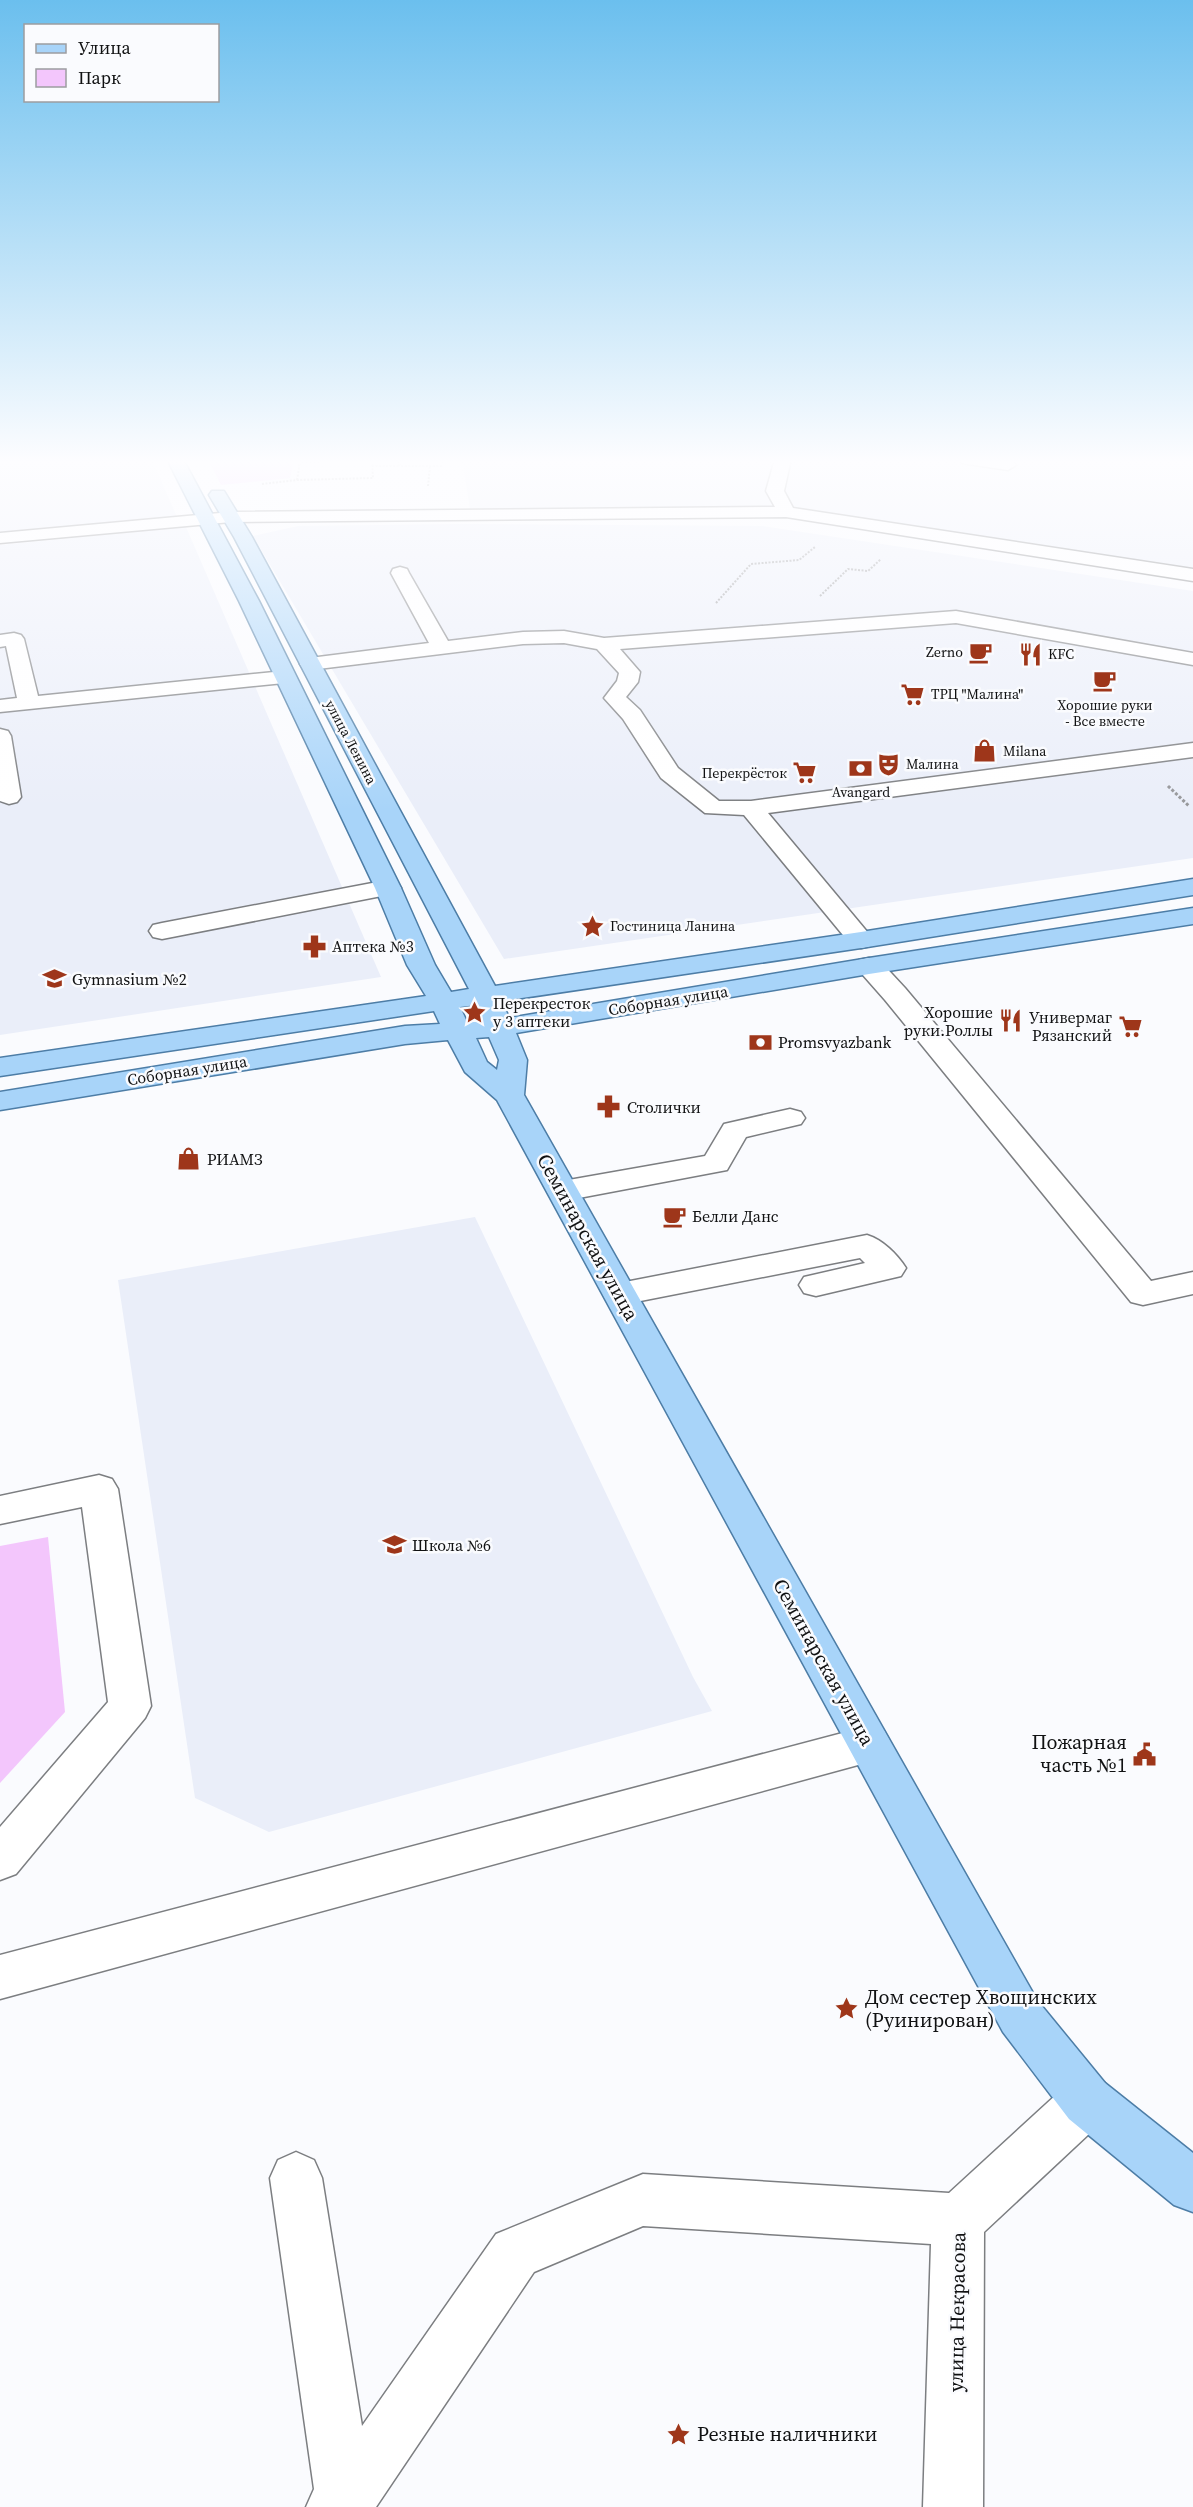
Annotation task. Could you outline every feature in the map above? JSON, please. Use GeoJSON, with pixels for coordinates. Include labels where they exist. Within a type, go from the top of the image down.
{"type":"FeatureCollection","features":[{"type":"Feature","properties":{"kind":"main road","name":"улица Ленина"},"geometry":{"type":"LineString","coordinates":[[236,576],[388,888],[421,964],[443,1001],[457,1032]]}},
{"type":"Feature","properties":{"kind":"main road","name":"улица Ленина"},"geometry":{"type":"LineString","coordinates":[[262,576],[486,995],[498,1028]]}},
{"type":"Feature","properties":{"kind":"main road","name":"Соборная улица"},"geometry":{"type":"LineString","coordinates":[[0,1101],[405,1035],[498,1028],[1193,886]]}},
{"type":"Feature","properties":{"kind":"main road","name":"Соборная улица"},"geometry":{"type":"LineString","coordinates":[[0,1067],[486,995],[1193,916]]}},
{"type":"Feature","properties":{"kind":"main road"},"geometry":{"type":"LineString","coordinates":[[498,1028],[513,1060],[508,1095]]}},
{"type":"Feature","properties":{"kind":"main road","name":"Семинарская улица"},"geometry":{"type":"LineString","coordinates":[[457,1032],[475,1066],[508,1095],[563,1191],[1020,2016],[1088,2101],[1193,2186]]}},
{"type":"Feature","properties":{"kind":"street"},"geometry":{"type":"LineString","coordinates":[[402,576],[442,648]]}},
{"type":"Feature","properties":{"kind":"street"},"geometry":{"type":"LineString","coordinates":[[310,664],[524,638],[554,637],[604,644],[956,617],[1193,658]]}},
{"type":"Feature","properties":{"kind":"street"},"geometry":{"type":"LineString","coordinates":[[0,641],[14,639],[29,703]]}},
{"type":"Feature","properties":{"kind":"street"},"geometry":{"type":"LineString","coordinates":[[604,644],[630,672],[627,682],[615,698],[632,715],[669,773],[712,808],[751,808],[1193,750]]}},
{"type":"Feature","properties":{"kind":"street"},"geometry":{"type":"LineString","coordinates":[[0,706],[284,677]]}},
{"type":"Feature","properties":{"kind":"street"},"geometry":{"type":"LineString","coordinates":[[0,736],[9,797]]}},
{"type":"Feature","properties":{"kind":"street"},"geometry":{"type":"LineString","coordinates":[[751,808],[895,994],[1143,1294],[1193,1283]]}},
{"type":"Feature","properties":{"kind":"street"},"geometry":{"type":"LineString","coordinates":[[162,931],[388,888]]}},
{"type":"Feature","properties":{"kind":"street"},"geometry":{"type":"LineString","coordinates":[[563,1191],[716,1163],[735,1130],[790,1118]]}},
{"type":"Feature","properties":{"kind":"street"},"geometry":{"type":"LineString","coordinates":[[620,1294],[867,1246],[889,1269],[816,1286]]}},
{"type":"Feature","properties":{"kind":"street"},"geometry":{"type":"LineString","coordinates":[[0,1510],[99,1489],[130,1706],[0,1860]]}},
{"type":"Feature","properties":{"kind":"street"},"geometry":{"type":"LineString","coordinates":[[0,1977],[869,1744]]}},
{"type":"Feature","properties":{"kind":"street","name":"улица Некрасова"},"geometry":{"type":"LineString","coordinates":[[953,2507],[958,2220],[1088,2101]]}},
{"type":"Feature","properties":{"kind":"street"},"geometry":{"type":"LineString","coordinates":[[296,2178],[341,2504]]}},
{"type":"Feature","properties":{"kind":"street"},"geometry":{"type":"LineString","coordinates":[[341,2504],[515,2253],[643,2200],[958,2220]]}},
{"type":"Feature","properties":{"kind":"path"},"geometry":{"type":"LineString","coordinates":[[686,638],[740,576]]}},
{"type":"Feature","properties":{"kind":"path"},"geometry":{"type":"LineString","coordinates":[[784,630],[841,576]]}},
{"type":"Feature","properties":{"kind":"shaded area"},"geometry":{"type":"Polygon","coordinates":[[[0,576],[207,576],[381,977],[0,1035],[0,576]]]}},
{"type":"Feature","properties":{"kind":"shaded area"},"geometry":{"type":"Polygon","coordinates":[[[277,576],[1093,576],[1193,591],[1193,858],[504,959],[277,576]]]}},
{"type":"Feature","properties":{"kind":"shaded area","name":"Школа №6"},"geometry":{"type":"Polygon","coordinates":[[[475,1217],[693,1677],[712,1711],[269,1832],[195,1798],[118,1280],[475,1217]]]}},
{"type":"Feature","properties":{"kind":"green space"},"geometry":{"type":"Polygon","coordinates":[[[48,1537],[65,1712],[0,1783],[0,1546],[48,1537]]]}},
{"type":"Feature","properties":{"kind":"place","name":"Zerno"},"geometry":{"type":"Point","coordinates":[981,652]}},
{"type":"Feature","properties":{"kind":"place","name":"KFC"},"geometry":{"type":"Point","coordinates":[1030,654]}},
{"type":"Feature","properties":{"kind":"place","name":"Хорошие руки - Все вместе"},"geometry":{"type":"Point","coordinates":[1105,681]}},
{"type":"Feature","properties":{"kind":"place","name":"ТРЦ \"Малина\""},"geometry":{"type":"Point","coordinates":[913,694]}},
{"type":"Feature","properties":{"kind":"place","name":"Milana"},"geometry":{"type":"Point","coordinates":[985,751]}},
{"type":"Feature","properties":{"kind":"place","name":"Малина"},"geometry":{"type":"Point","coordinates":[888,764]}},
{"type":"Feature","properties":{"kind":"place","name":"Avangard"},"geometry":{"type":"Point","coordinates":[861,768]}},
{"type":"Feature","properties":{"kind":"place","name":"Перекрёсток"},"geometry":{"type":"Point","coordinates":[805,773]}},
{"type":"Feature","properties":{"kind":"place","name":"Гостиница Ланина"},"geometry":{"type":"Point","coordinates":[592,926]}},
{"type":"Feature","properties":{"kind":"place","name":"Аптека №3"},"geometry":{"type":"Point","coordinates":[314,946]}},
{"type":"Feature","properties":{"kind":"place","name":"Gymnasium №2"},"geometry":{"type":"Point","coordinates":[54,979]}},
{"type":"Feature","properties":{"kind":"place","name":"Перекресток у 3 аптеки"},"geometry":{"type":"Point","coordinates":[475,1012]}},
{"type":"Feature","properties":{"kind":"place","name":"Хорошие руки.Роллы"},"geometry":{"type":"Point","coordinates":[1011,1021]}},
{"type":"Feature","properties":{"kind":"place","name":"Универмаг Рязанский"},"geometry":{"type":"Point","coordinates":[1130,1026]}},
{"type":"Feature","properties":{"kind":"place","name":"Promsvyazbank"},"geometry":{"type":"Point","coordinates":[760,1042]}},
{"type":"Feature","properties":{"kind":"place","name":"Столички"},"geometry":{"type":"Point","coordinates":[609,1107]}},
{"type":"Feature","properties":{"kind":"place","name":"РИАМЗ"},"geometry":{"type":"Point","coordinates":[189,1159]}},
{"type":"Feature","properties":{"kind":"place","name":"Белли Данс"},"geometry":{"type":"Point","coordinates":[674,1216]}},
{"type":"Feature","properties":{"kind":"place","name":"Школа №6"},"geometry":{"type":"Point","coordinates":[394,1545]}},
{"type":"Feature","properties":{"kind":"place","name":"Пожарная часть №1"},"geometry":{"type":"Point","coordinates":[1145,1754]}},
{"type":"Feature","properties":{"kind":"place","name":"Дом сестер Хвощинских (Руинирован)"},"geometry":{"type":"Point","coordinates":[847,2009]}},
{"type":"Feature","properties":{"kind":"place","name":"Резные наличники"},"geometry":{"type":"Point","coordinates":[679,2434]}}]}
